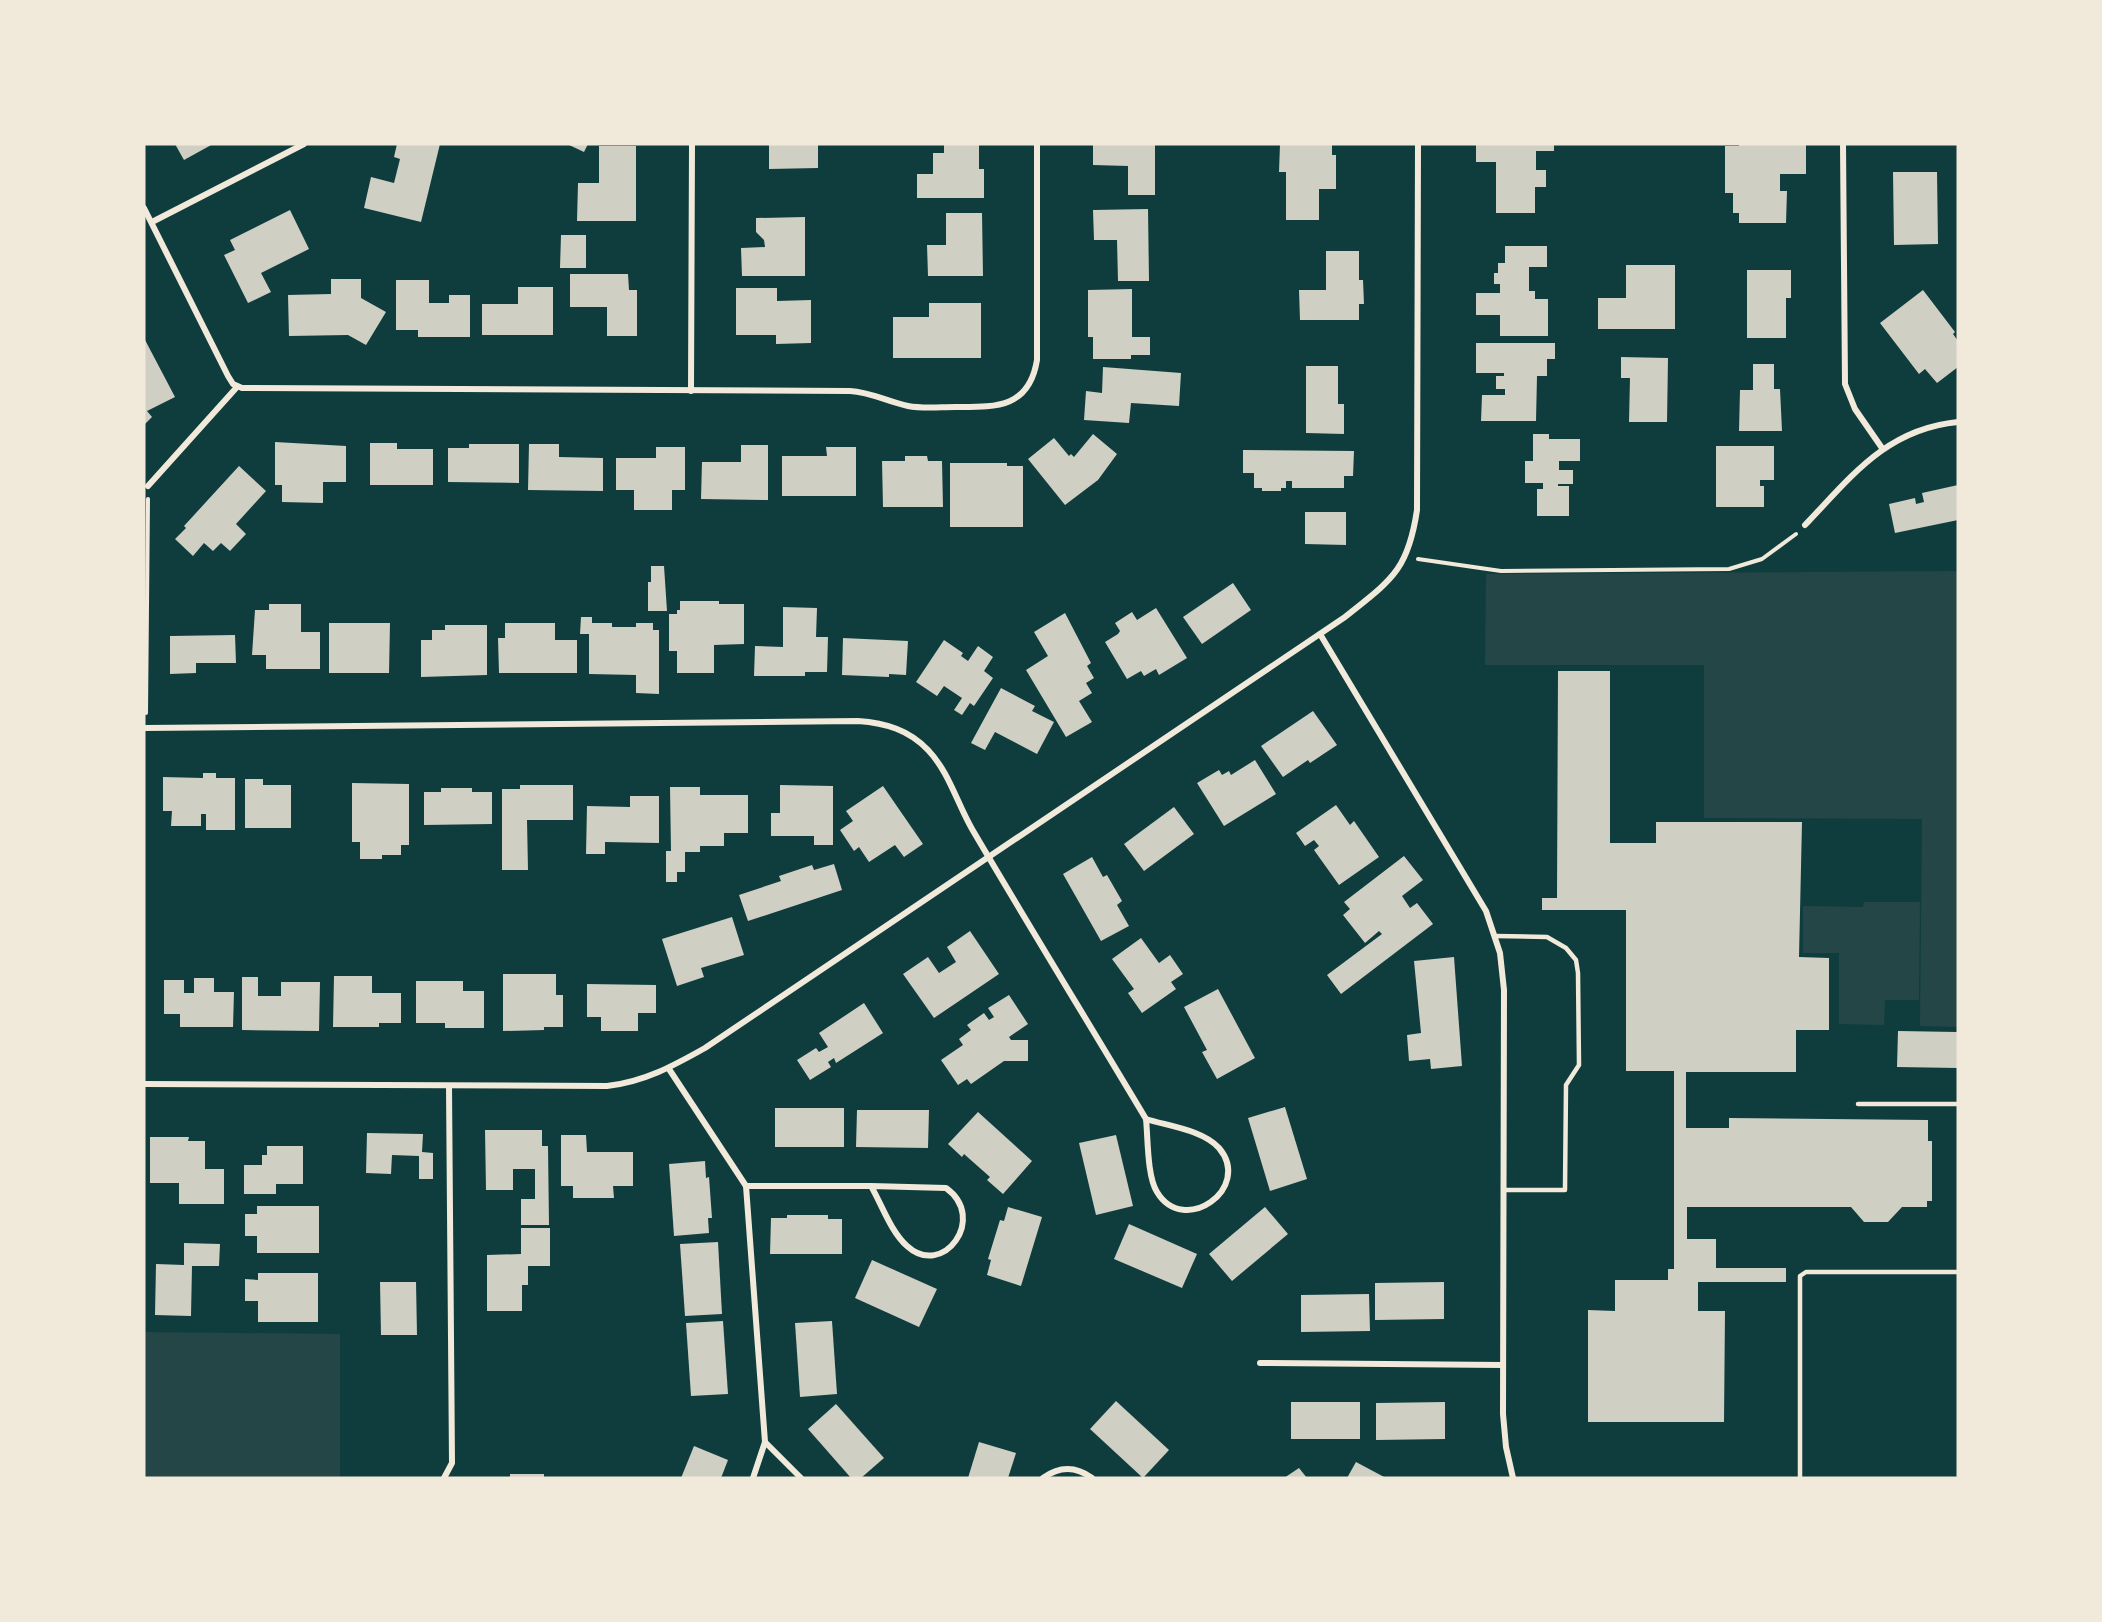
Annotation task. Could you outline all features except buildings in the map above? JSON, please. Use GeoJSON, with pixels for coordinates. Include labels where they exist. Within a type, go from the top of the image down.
{"type":"FeatureCollection","features":[{"type":"Feature","properties":{"kind":"street"},"geometry":{"type":"LineString","coordinates":[[152,222],[304,144]]}},
{"type":"Feature","properties":{"kind":"street"},"geometry":{"type":"LineString","coordinates":[[692,144],[692,391]]}},
{"type":"Feature","properties":{"kind":"street"},"geometry":{"type":"LineString","coordinates":[[144,208],[228,376],[237,387],[247,389],[850,391],[915,407],[998,407],[1013,400],[1027,388],[1036,360],[1037,144]]}},
{"type":"Feature","properties":{"kind":"street"},"geometry":{"type":"LineString","coordinates":[[144,1084],[607,1086],[633,1084],[669,1069],[705,1048],[1320,634],[1376,592],[1407,557],[1417,510],[1418,144]]}},
{"type":"Feature","properties":{"kind":"street"},"geometry":{"type":"LineString","coordinates":[[1842,144],[1845,384],[1855,409],[1882,448]]}},
{"type":"Feature","properties":{"kind":"street"},"geometry":{"type":"LineString","coordinates":[[148,486],[237,387]]}},
{"type":"Feature","properties":{"kind":"street"},"geometry":{"type":"LineString","coordinates":[[1805,525],[1863,464],[1882,448],[1908,434],[1958,422]]}},
{"type":"Feature","properties":{"kind":"street"},"geometry":{"type":"LineString","coordinates":[[1320,634],[1484,907],[1496,936],[1504,990],[1504,1429],[1513,1478]]}},
{"type":"Feature","properties":{"kind":"street"},"geometry":{"type":"LineString","coordinates":[[145,728],[873,722],[902,730],[928,749],[937,760],[972,829],[1146,1119],[1152,1179],[1156,1191],[1164,1201],[1188,1210],[1201,1209],[1212,1203],[1226,1183],[1228,1171],[1219,1148],[1198,1135],[1146,1119]]}},
{"type":"Feature","properties":{"kind":"street"},"geometry":{"type":"LineString","coordinates":[[669,1069],[746,1186],[765,1442],[753,1478]]}},
{"type":"Feature","properties":{"kind":"street"},"geometry":{"type":"LineString","coordinates":[[444,1478],[452,1463],[449,1086]]}},
{"type":"Feature","properties":{"kind":"street"},"geometry":{"type":"LineString","coordinates":[[746,1186],[871,1186],[946,1188],[958,1200],[963,1212],[960,1235],[943,1253],[930,1256],[918,1254],[900,1239],[871,1186]]}},
{"type":"Feature","properties":{"kind":"street"},"geometry":{"type":"LineString","coordinates":[[1260,1363],[1503,1365]]}},
{"type":"Feature","properties":{"kind":"street"},"geometry":{"type":"LineString","coordinates":[[765,1442],[801,1478]]}},
{"type":"Feature","properties":{"kind":"street"},"geometry":{"type":"LineString","coordinates":[[1043,1478],[1056,1470],[1068,1468],[1080,1470],[1092,1478]]}},
{"type":"Feature","properties":{"kind":"lane"},"geometry":{"type":"LineString","coordinates":[[1496,936],[1536,935],[1557,941],[1572,954],[1578,973],[1579,1065],[1566,1085],[1565,1190],[1505,1190]]}},
{"type":"Feature","properties":{"kind":"lane"},"geometry":{"type":"LineString","coordinates":[[1858,1104],[1958,1104]]}},
{"type":"Feature","properties":{"kind":"lane"},"geometry":{"type":"LineString","coordinates":[[1800,1478],[1800,1276],[1806,1272],[1958,1272]]}},
{"type":"Feature","properties":{"kind":"path"},"geometry":{"type":"LineString","coordinates":[[145,728],[148,486]]}},
{"type":"Feature","properties":{"kind":"path"},"geometry":{"type":"LineString","coordinates":[[1407,557],[1501,571],[1729,569],[1762,559],[1790,541],[1805,525]]}},
{"type":"Feature","properties":{"kind":"shaded area"},"geometry":{"type":"Polygon","coordinates":[[[1958,571],[1958,1027],[1920,1026],[1922,819],[1704,818],[1704,665],[1485,665],[1486,574],[1958,571]]]}},
{"type":"Feature","properties":{"kind":"shaded area"},"geometry":{"type":"Polygon","coordinates":[[[1864,902],[1920,902],[1919,1000],[1885,1000],[1884,1025],[1839,1024],[1839,953],[1803,953],[1803,906],[1863,907],[1864,902]]]}},
{"type":"Feature","properties":{"kind":"shaded area"},"geometry":{"type":"Polygon","coordinates":[[[144,1332],[340,1334],[340,1478],[144,1478],[144,1332]]]}}]}
